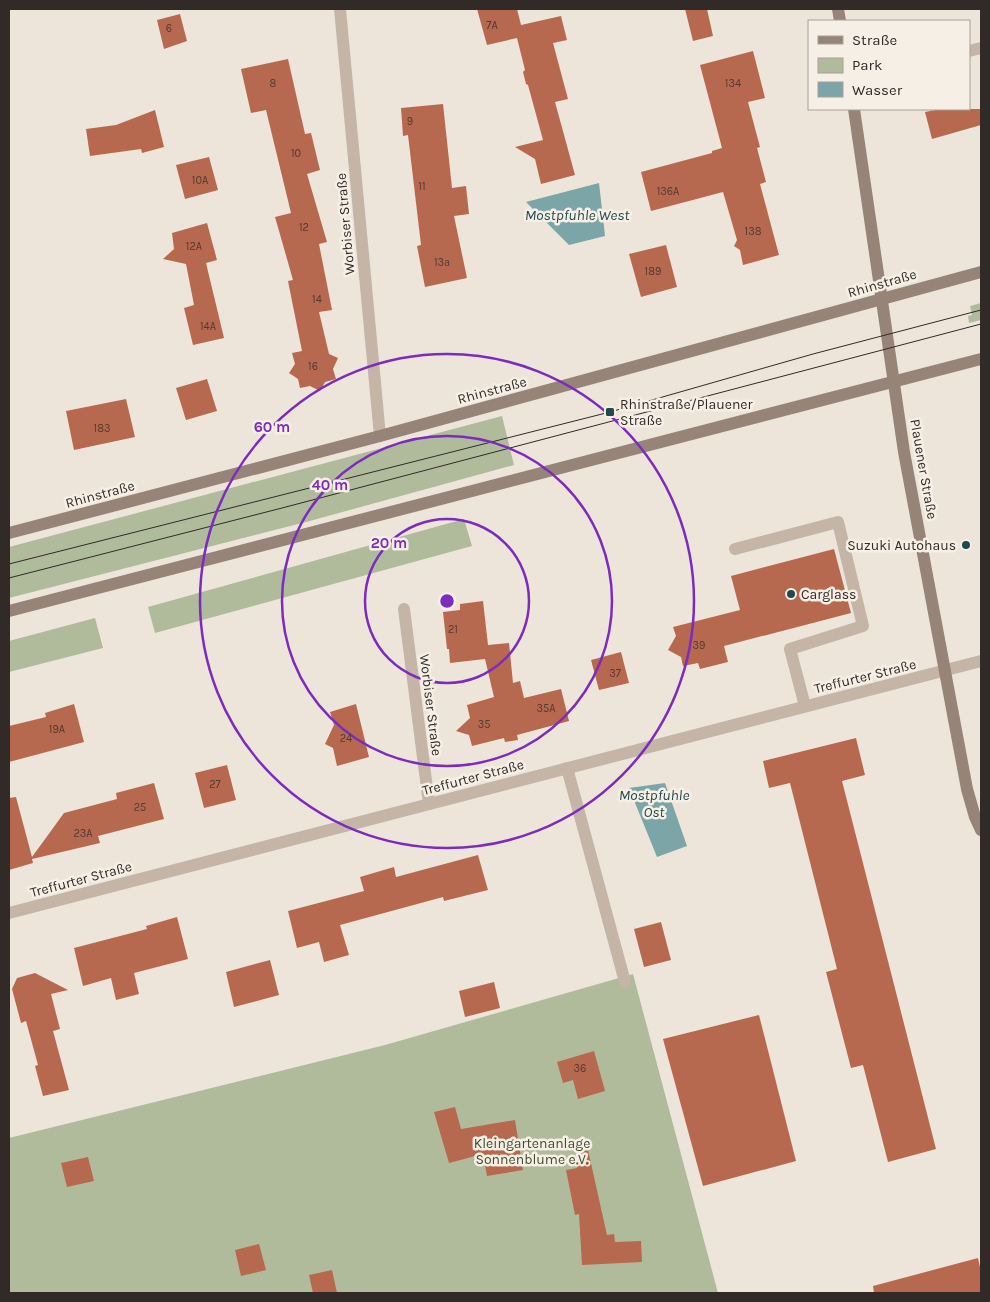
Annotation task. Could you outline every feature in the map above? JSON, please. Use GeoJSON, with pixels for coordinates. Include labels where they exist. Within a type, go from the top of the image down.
{"type":"FeatureCollection","features":[{"type":"Feature","properties":{"kind":"main road","name":"Plauener Straße"},"geometry":{"type":"LineString","coordinates":[[854,110],[904,452],[967,789],[981,830]]}},
{"type":"Feature","properties":{"kind":"main road","name":"Rhinstraße"},"geometry":{"type":"LineString","coordinates":[[9,533],[380,436],[981,272]]}},
{"type":"Feature","properties":{"kind":"main road"},"geometry":{"type":"LineString","coordinates":[[9,611],[981,359]]}},
{"type":"Feature","properties":{"kind":"street","name":"Worbiser Straße"},"geometry":{"type":"LineString","coordinates":[[340,9],[380,436]]}},
{"type":"Feature","properties":{"kind":"street"},"geometry":{"type":"LineString","coordinates":[[735,549],[838,522],[863,626],[790,649],[805,706]]}},
{"type":"Feature","properties":{"kind":"street","name":"Worbiser Straße"},"geometry":{"type":"LineString","coordinates":[[404,609],[429,804]]}},
{"type":"Feature","properties":{"kind":"street","name":"Treffurter Straße"},"geometry":{"type":"LineString","coordinates":[[9,913],[981,661]]}},
{"type":"Feature","properties":{"kind":"street"},"geometry":{"type":"LineString","coordinates":[[567,768],[625,982]]}},
{"type":"Feature","properties":{"kind":"green space"},"geometry":{"type":"Polygon","coordinates":[[[981,303],[981,320],[969,323],[968,316],[972,315],[970,306],[981,303]]]}},
{"type":"Feature","properties":{"kind":"green space"},"geometry":{"type":"Polygon","coordinates":[[[502,416],[514,465],[306,522],[9,598],[9,547],[502,416]]]}},
{"type":"Feature","properties":{"kind":"green space"},"geometry":{"type":"Polygon","coordinates":[[[464,519],[472,546],[155,633],[148,607],[464,519]]]}},
{"type":"Feature","properties":{"kind":"green space"},"geometry":{"type":"Polygon","coordinates":[[[95,618],[103,648],[9,672],[9,641],[95,618]]]}},
{"type":"Feature","properties":{"kind":"green space","name":"Kleingartenanlage Sonnenblume e.V."},"geometry":{"type":"Polygon","coordinates":[[[633,974],[718,1293],[9,1293],[9,1138],[385,1045],[633,974]]]}},
{"type":"Feature","properties":{"kind":"water","name":"Mostpfuhle West"},"geometry":{"type":"Polygon","coordinates":[[[599,183],[605,236],[569,245],[526,202],[599,183]]]}},
{"type":"Feature","properties":{"kind":"water","name":"Mostpfuhle Ost"},"geometry":{"type":"Polygon","coordinates":[[[665,783],[687,846],[657,857],[629,788],[665,783]]]}},
{"type":"Feature","properties":{"kind":"building"},"geometry":{"type":"Polygon","coordinates":[[[477,9],[517,9],[521,25],[561,16],[567,40],[553,43],[568,99],[555,102],[575,175],[541,184],[535,159],[515,147],[543,140],[528,85],[526,84],[523,72],[525,70],[517,38],[487,45],[477,9]]]}},
{"type":"Feature","properties":{"kind":"building"},"geometry":{"type":"Polygon","coordinates":[[[685,9],[707,9],[713,36],[693,41],[685,9]]]}},
{"type":"Feature","properties":{"kind":"building"},"geometry":{"type":"Polygon","coordinates":[[[180,14],[187,41],[164,49],[157,20],[180,14]]]}},
{"type":"Feature","properties":{"kind":"building"},"geometry":{"type":"Polygon","coordinates":[[[753,51],[765,98],[748,102],[760,147],[757,148],[766,182],[760,184],[779,255],[743,265],[740,250],[734,246],[737,240],[723,192],[651,211],[641,172],[712,153],[712,151],[722,148],[700,65],[753,51]]]}},
{"type":"Feature","properties":{"kind":"building"},"geometry":{"type":"Polygon","coordinates":[[[288,59],[305,134],[311,133],[320,170],[307,174],[327,242],[319,244],[332,310],[319,312],[329,354],[338,358],[333,369],[336,379],[325,382],[320,391],[310,386],[300,388],[298,379],[289,373],[295,364],[292,353],[302,351],[288,281],[293,280],[275,217],[291,213],[266,110],[251,113],[241,69],[288,59]]]}},
{"type":"Feature","properties":{"kind":"building"},"geometry":{"type":"Polygon","coordinates":[[[443,104],[452,188],[466,186],[469,214],[454,216],[467,278],[425,287],[417,246],[421,245],[408,135],[403,136],[401,108],[443,104]]]}},
{"type":"Feature","properties":{"kind":"building"},"geometry":{"type":"Polygon","coordinates":[[[981,109],[981,125],[932,139],[925,112],[981,109]]]}},
{"type":"Feature","properties":{"kind":"building"},"geometry":{"type":"Polygon","coordinates":[[[155,110],[164,147],[142,153],[141,149],[90,156],[86,129],[116,125],[155,110]]]}},
{"type":"Feature","properties":{"kind":"building"},"geometry":{"type":"Polygon","coordinates":[[[209,157],[218,190],[185,199],[176,165],[209,157]]]}},
{"type":"Feature","properties":{"kind":"building"},"geometry":{"type":"Polygon","coordinates":[[[207,223],[217,260],[206,263],[224,338],[193,345],[184,308],[194,305],[186,264],[163,259],[174,249],[172,233],[207,223]]]}},
{"type":"Feature","properties":{"kind":"building"},"geometry":{"type":"Polygon","coordinates":[[[666,245],[677,287],[641,297],[629,254],[666,245]]]}},
{"type":"Feature","properties":{"kind":"building"},"geometry":{"type":"Polygon","coordinates":[[[207,379],[217,411],[186,420],[176,388],[207,379]]]}},
{"type":"Feature","properties":{"kind":"building"},"geometry":{"type":"Polygon","coordinates":[[[126,399],[135,437],[74,450],[66,411],[126,399]]]}},
{"type":"Feature","properties":{"kind":"building","name":"Carglass"},"geometry":{"type":"Polygon","coordinates":[[[834,549],[851,613],[724,646],[728,662],[700,669],[698,663],[683,666],[681,657],[668,650],[676,636],[673,627],[740,610],[731,576],[834,549]]]}},
{"type":"Feature","properties":{"kind":"building"},"geometry":{"type":"Polygon","coordinates":[[[483,601],[488,645],[509,643],[513,683],[520,681],[524,698],[561,689],[569,721],[517,735],[518,740],[505,742],[504,738],[472,746],[469,735],[456,731],[470,718],[467,705],[494,697],[485,659],[450,663],[443,612],[460,610],[460,604],[483,601]]]}},
{"type":"Feature","properties":{"kind":"building"},"geometry":{"type":"Polygon","coordinates":[[[621,652],[629,683],[599,690],[591,660],[621,652]]]}},
{"type":"Feature","properties":{"kind":"building"},"geometry":{"type":"Polygon","coordinates":[[[74,704],[84,742],[9,762],[9,726],[46,717],[45,713],[74,704]]]}},
{"type":"Feature","properties":{"kind":"building"},"geometry":{"type":"Polygon","coordinates":[[[356,704],[369,757],[337,766],[333,748],[325,744],[334,725],[330,712],[356,704]]]}},
{"type":"Feature","properties":{"kind":"building"},"geometry":{"type":"Polygon","coordinates":[[[856,738],[865,775],[842,781],[936,1149],[888,1162],[863,1065],[851,1068],[826,972],[837,969],[790,783],[769,788],[763,761],[856,738]]]}},
{"type":"Feature","properties":{"kind":"building"},"geometry":{"type":"Polygon","coordinates":[[[227,765],[236,800],[204,808],[195,773],[227,765]]]}},
{"type":"Feature","properties":{"kind":"building"},"geometry":{"type":"Polygon","coordinates":[[[154,783],[164,819],[98,836],[100,843],[32,859],[33,863],[9,870],[9,798],[16,797],[32,857],[64,813],[117,799],[116,793],[154,783]]]}},
{"type":"Feature","properties":{"kind":"building"},"geometry":{"type":"Polygon","coordinates":[[[478,855],[488,890],[444,901],[443,897],[340,925],[349,955],[324,962],[319,942],[297,948],[288,911],[364,891],[360,877],[394,867],[396,877],[478,855]]]}},
{"type":"Feature","properties":{"kind":"building"},"geometry":{"type":"Polygon","coordinates":[[[177,917],[188,959],[134,973],[139,994],[116,1000],[111,978],[83,986],[74,948],[147,929],[146,926],[177,917]]]}},
{"type":"Feature","properties":{"kind":"building"},"geometry":{"type":"Polygon","coordinates":[[[661,922],[671,960],[644,967],[634,929],[661,922]]]}},
{"type":"Feature","properties":{"kind":"building"},"geometry":{"type":"Polygon","coordinates":[[[270,960],[279,995],[234,1007],[226,972],[270,960]]]}},
{"type":"Feature","properties":{"kind":"building"},"geometry":{"type":"Polygon","coordinates":[[[35,973],[68,990],[51,994],[60,1029],[53,1031],[69,1090],[43,1096],[35,1066],[38,1065],[26,1021],[21,1023],[12,989],[17,978],[35,973]]]}},
{"type":"Feature","properties":{"kind":"building"},"geometry":{"type":"Polygon","coordinates":[[[494,982],[500,1008],[465,1017],[459,991],[494,982]]]}},
{"type":"Feature","properties":{"kind":"building"},"geometry":{"type":"Polygon","coordinates":[[[759,1015],[796,1161],[703,1186],[663,1039],[759,1015]]]}},
{"type":"Feature","properties":{"kind":"building"},"geometry":{"type":"Polygon","coordinates":[[[594,1051],[605,1091],[578,1099],[573,1080],[563,1083],[557,1062],[594,1051]]]}},
{"type":"Feature","properties":{"kind":"building"},"geometry":{"type":"Polygon","coordinates":[[[455,1107],[461,1129],[515,1120],[523,1170],[487,1176],[483,1154],[449,1163],[434,1112],[455,1107]]]}},
{"type":"Feature","properties":{"kind":"building"},"geometry":{"type":"Polygon","coordinates":[[[588,1150],[607,1235],[614,1234],[615,1242],[641,1241],[642,1262],[582,1265],[579,1214],[575,1215],[566,1170],[577,1168],[576,1152],[588,1150]]]}},
{"type":"Feature","properties":{"kind":"building"},"geometry":{"type":"Polygon","coordinates":[[[88,1157],[94,1181],[67,1187],[61,1163],[88,1157]]]}},
{"type":"Feature","properties":{"kind":"building"},"geometry":{"type":"Polygon","coordinates":[[[259,1244],[266,1270],[241,1276],[235,1250],[259,1244]]]}},
{"type":"Feature","properties":{"kind":"building"},"geometry":{"type":"Polygon","coordinates":[[[978,1258],[981,1272],[981,1293],[874,1293],[873,1286],[978,1258]]]}},
{"type":"Feature","properties":{"kind":"building"},"geometry":{"type":"Polygon","coordinates":[[[332,1270],[337,1293],[313,1293],[309,1275],[332,1270]]]}},
{"type":"Feature","properties":{"kind":"tram line"},"geometry":{"type":"LineString","coordinates":[[9,564],[610,412],[813,354],[981,310]]}},
{"type":"Feature","properties":{"kind":"tram line"},"geometry":{"type":"LineString","coordinates":[[9,578],[981,324]]}},
{"type":"Feature","properties":{"kind":"place","name":"Rhinstraße/Plauener Straße"},"geometry":{"type":"Point","coordinates":[610,412]}},
{"type":"Feature","properties":{"kind":"place","name":"Suzuki Autohaus"},"geometry":{"type":"Point","coordinates":[966,545]}},
{"type":"Feature","properties":{"kind":"place","name":"Carglass"},"geometry":{"type":"Point","coordinates":[791,594]}}]}
